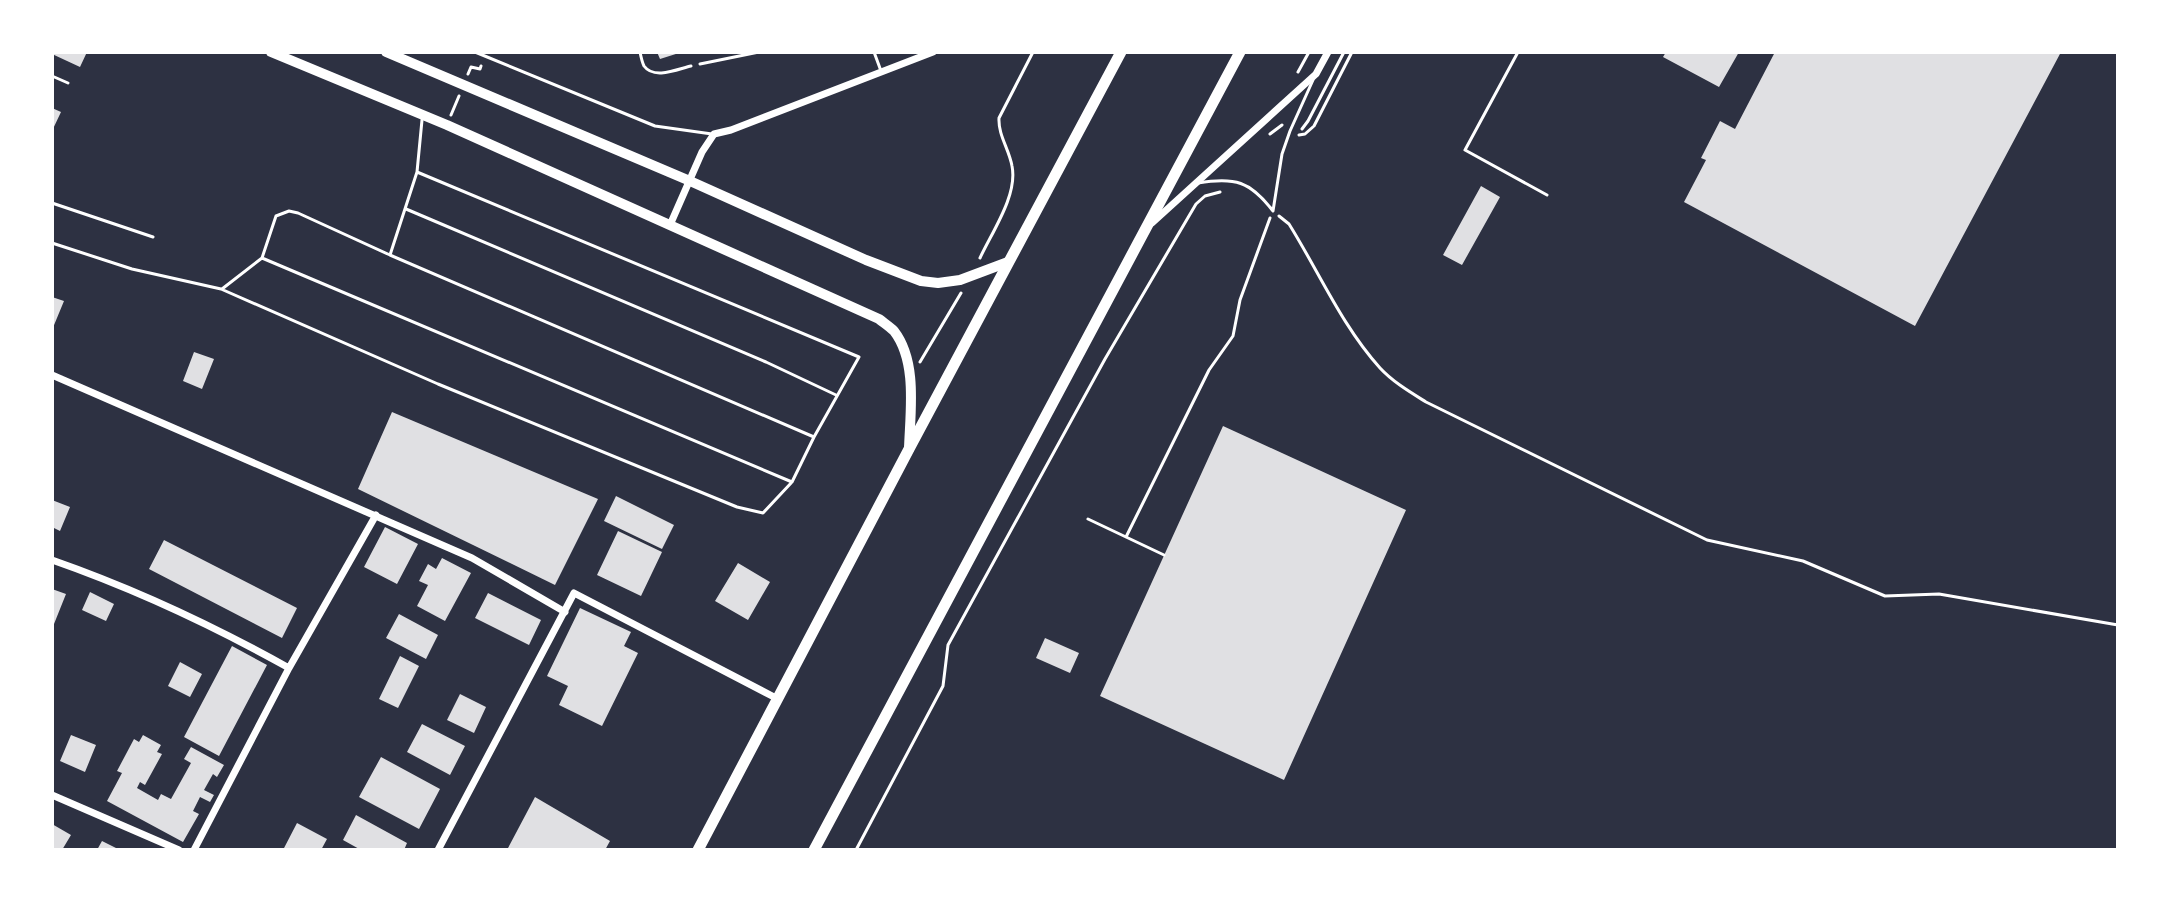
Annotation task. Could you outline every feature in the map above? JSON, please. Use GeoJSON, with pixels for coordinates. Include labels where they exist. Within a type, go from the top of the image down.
{"type":"FeatureCollection","features":[{"type":"Feature","properties":{"kind":"highway"},"geometry":{"type":"LineString","coordinates":[[698,850],[1121,52]]}},
{"type":"Feature","properties":{"kind":"highway"},"geometry":{"type":"LineString","coordinates":[[814,850],[1240,52]]}},
{"type":"Feature","properties":{"kind":"main road"},"geometry":{"type":"LineString","coordinates":[[271,52],[879,319],[893,331],[904,350],[909,378],[909,449]]}},
{"type":"Feature","properties":{"kind":"main road"},"geometry":{"type":"LineString","coordinates":[[386,52],[921,281],[938,283],[960,280],[1008,262]]}},
{"type":"Feature","properties":{"kind":"street"},"geometry":{"type":"LineString","coordinates":[[670,225],[702,152],[714,134],[933,52]]}},
{"type":"Feature","properties":{"kind":"street"},"geometry":{"type":"LineString","coordinates":[[1145,230],[1316,74],[1328,52]]}},
{"type":"Feature","properties":{"kind":"street"},"geometry":{"type":"LineString","coordinates":[[52,375],[472,558],[565,612]]}},
{"type":"Feature","properties":{"kind":"street"},"geometry":{"type":"LineString","coordinates":[[194,850],[289,668],[376,515]]}},
{"type":"Feature","properties":{"kind":"street"},"geometry":{"type":"LineString","coordinates":[[52,560],[182,611],[289,668]]}},
{"type":"Feature","properties":{"kind":"street"},"geometry":{"type":"LineString","coordinates":[[438,850],[574,593],[778,699]]}},
{"type":"Feature","properties":{"kind":"street"},"geometry":{"type":"LineString","coordinates":[[52,795],[179,850]]}},
{"type":"Feature","properties":{"kind":"lane"},"geometry":{"type":"LineString","coordinates":[[475,52],[655,126],[714,134]]}},
{"type":"Feature","properties":{"kind":"lane"},"geometry":{"type":"LineString","coordinates":[[640,52],[645,67],[653,72],[691,66]]}},
{"type":"Feature","properties":{"kind":"lane"},"geometry":{"type":"LineString","coordinates":[[874,52],[881,71]]}},
{"type":"Feature","properties":{"kind":"lane"},"geometry":{"type":"LineString","coordinates":[[1518,52],[1465,150],[1547,195]]}},
{"type":"Feature","properties":{"kind":"lane"},"geometry":{"type":"LineString","coordinates":[[1273,211],[1282,154],[1316,74]]}},
{"type":"Feature","properties":{"kind":"lane"},"geometry":{"type":"LineString","coordinates":[[52,76],[68,83]]}},
{"type":"Feature","properties":{"kind":"lane"},"geometry":{"type":"LineString","coordinates":[[390,255],[417,172],[422,116]]}},
{"type":"Feature","properties":{"kind":"lane"},"geometry":{"type":"LineString","coordinates":[[52,243],[132,269],[221,289],[438,384],[737,507],[763,513],[792,482],[859,357],[417,172]]}},
{"type":"Feature","properties":{"kind":"lane"},"geometry":{"type":"LineString","coordinates":[[1194,184],[1215,181],[1248,186],[1261,195],[1273,211]]}},
{"type":"Feature","properties":{"kind":"lane"},"geometry":{"type":"LineString","coordinates":[[52,203],[153,237]]}},
{"type":"Feature","properties":{"kind":"lane"},"geometry":{"type":"LineString","coordinates":[[406,209],[766,362],[836,395]]}},
{"type":"Feature","properties":{"kind":"lane"},"geometry":{"type":"LineString","coordinates":[[221,289],[262,258],[276,216],[289,211],[298,213],[814,437]]}},
{"type":"Feature","properties":{"kind":"lane"},"geometry":{"type":"LineString","coordinates":[[262,258],[792,482]]}},
{"type":"Feature","properties":{"kind":"path"},"geometry":{"type":"LineString","coordinates":[[726,59],[728,52]]}},
{"type":"Feature","properties":{"kind":"path"},"geometry":{"type":"LineString","coordinates":[[691,66],[759,52]]}},
{"type":"Feature","properties":{"kind":"path"},"geometry":{"type":"LineString","coordinates":[[909,378],[971,276],[1009,199],[1013,169],[999,118],[1033,52]]}},
{"type":"Feature","properties":{"kind":"path"},"geometry":{"type":"LineString","coordinates":[[1271,133],[1281,124],[1298,135],[1305,134],[1314,126],[1352,52]]}},
{"type":"Feature","properties":{"kind":"path"},"geometry":{"type":"LineString","coordinates":[[856,850],[943,686],[948,645],[1105,359],[1196,204],[1205,196],[1231,190],[1232,182]]}},
{"type":"Feature","properties":{"kind":"path"},"geometry":{"type":"LineString","coordinates":[[1126,537],[1209,370],[1233,336],[1240,300],[1273,211],[1289,224],[1346,323],[1380,368],[1401,386],[1426,402],[1707,540],[1803,561],[1885,596],[1939,594],[2118,625]]}},
{"type":"Feature","properties":{"kind":"path"},"geometry":{"type":"LineString","coordinates":[[1088,519],[1164,555]]}},
{"type":"Feature","properties":{"kind":"building"},"geometry":{"type":"Polygon","coordinates":[[[52,52],[87,52],[80,67],[52,52]]]}},
{"type":"Feature","properties":{"kind":"building"},"geometry":{"type":"Polygon","coordinates":[[[657,52],[678,52],[679,53],[660,59],[657,52]]]}},
{"type":"Feature","properties":{"kind":"building"},"geometry":{"type":"Polygon","coordinates":[[[1666,52],[1739,52],[1719,87],[1663,57],[1666,52]]]}},
{"type":"Feature","properties":{"kind":"building"},"geometry":{"type":"Polygon","coordinates":[[[1775,52],[2061,52],[1915,326],[1684,202],[1706,160],[1701,158],[1720,121],[1735,129],[1775,52]]]}},
{"type":"Feature","properties":{"kind":"building"},"geometry":{"type":"Polygon","coordinates":[[[52,108],[61,112],[52,131],[52,108]]]}},
{"type":"Feature","properties":{"kind":"building"},"geometry":{"type":"Polygon","coordinates":[[[1481,186],[1500,197],[1462,265],[1443,255],[1481,186]]]}},
{"type":"Feature","properties":{"kind":"building"},"geometry":{"type":"Polygon","coordinates":[[[52,297],[64,301],[52,330],[52,297]]]}},
{"type":"Feature","properties":{"kind":"building"},"geometry":{"type":"Polygon","coordinates":[[[194,352],[214,359],[202,389],[183,381],[194,352]]]}},
{"type":"Feature","properties":{"kind":"building"},"geometry":{"type":"Polygon","coordinates":[[[392,412],[598,499],[555,585],[358,489],[392,412]]]}},
{"type":"Feature","properties":{"kind":"building"},"geometry":{"type":"Polygon","coordinates":[[[1223,426],[1406,510],[1284,780],[1100,696],[1223,426]]]}},
{"type":"Feature","properties":{"kind":"building"},"geometry":{"type":"Polygon","coordinates":[[[616,496],[674,525],[662,549],[604,521],[616,496]]]}},
{"type":"Feature","properties":{"kind":"building"},"geometry":{"type":"Polygon","coordinates":[[[52,500],[70,507],[60,531],[52,527],[52,500]]]}},
{"type":"Feature","properties":{"kind":"building"},"geometry":{"type":"Polygon","coordinates":[[[385,527],[418,544],[397,584],[364,567],[385,527]]]}},
{"type":"Feature","properties":{"kind":"building"},"geometry":{"type":"Polygon","coordinates":[[[618,531],[662,552],[641,596],[597,575],[618,531]]]}},
{"type":"Feature","properties":{"kind":"building"},"geometry":{"type":"Polygon","coordinates":[[[164,540],[297,608],[282,638],[149,569],[164,540]]]}},
{"type":"Feature","properties":{"kind":"building"},"geometry":{"type":"Polygon","coordinates":[[[442,558],[471,573],[445,621],[417,606],[428,585],[419,581],[428,564],[436,569],[442,558]]]}},
{"type":"Feature","properties":{"kind":"building"},"geometry":{"type":"Polygon","coordinates":[[[738,563],[770,582],[748,620],[715,601],[738,563]]]}},
{"type":"Feature","properties":{"kind":"building"},"geometry":{"type":"Polygon","coordinates":[[[52,589],[66,594],[52,629],[52,589]]]}},
{"type":"Feature","properties":{"kind":"building"},"geometry":{"type":"Polygon","coordinates":[[[90,592],[114,604],[106,621],[82,610],[90,592]]]}},
{"type":"Feature","properties":{"kind":"building"},"geometry":{"type":"Polygon","coordinates":[[[488,593],[541,620],[529,645],[475,618],[488,593]]]}},
{"type":"Feature","properties":{"kind":"building"},"geometry":{"type":"Polygon","coordinates":[[[580,608],[631,632],[624,646],[638,653],[602,726],[559,705],[568,686],[547,676],[580,608]]]}},
{"type":"Feature","properties":{"kind":"building"},"geometry":{"type":"Polygon","coordinates":[[[399,614],[438,635],[426,659],[386,638],[399,614]]]}},
{"type":"Feature","properties":{"kind":"building"},"geometry":{"type":"Polygon","coordinates":[[[1045,638],[1079,653],[1070,673],[1036,658],[1045,638]]]}},
{"type":"Feature","properties":{"kind":"building"},"geometry":{"type":"Polygon","coordinates":[[[232,646],[267,665],[219,756],[184,737],[232,646]]]}},
{"type":"Feature","properties":{"kind":"building"},"geometry":{"type":"Polygon","coordinates":[[[400,656],[419,666],[398,708],[379,699],[400,656]]]}},
{"type":"Feature","properties":{"kind":"building"},"geometry":{"type":"Polygon","coordinates":[[[180,662],[202,674],[190,697],[168,686],[180,662]]]}},
{"type":"Feature","properties":{"kind":"building"},"geometry":{"type":"Polygon","coordinates":[[[460,694],[486,707],[474,733],[447,720],[460,694]]]}},
{"type":"Feature","properties":{"kind":"building"},"geometry":{"type":"Polygon","coordinates":[[[422,724],[465,746],[450,775],[407,752],[422,724]]]}},
{"type":"Feature","properties":{"kind":"building"},"geometry":{"type":"Polygon","coordinates":[[[71,735],[96,745],[85,772],[60,761],[71,735]]]}},
{"type":"Feature","properties":{"kind":"building"},"geometry":{"type":"Polygon","coordinates":[[[143,735],[161,745],[157,752],[162,754],[145,785],[140,782],[137,788],[158,800],[161,794],[171,799],[191,763],[184,759],[191,747],[224,765],[217,777],[213,774],[204,790],[214,795],[210,802],[200,797],[193,811],[199,814],[183,842],[107,801],[122,773],[117,771],[134,739],[139,742],[143,735]]]}},
{"type":"Feature","properties":{"kind":"building"},"geometry":{"type":"Polygon","coordinates":[[[381,757],[440,789],[419,829],[359,797],[381,757]]]}},
{"type":"Feature","properties":{"kind":"building"},"geometry":{"type":"Polygon","coordinates":[[[535,797],[610,841],[605,850],[507,850],[535,797]]]}},
{"type":"Feature","properties":{"kind":"building"},"geometry":{"type":"Polygon","coordinates":[[[356,815],[407,843],[404,850],[361,850],[343,840],[356,815]]]}},
{"type":"Feature","properties":{"kind":"building"},"geometry":{"type":"Polygon","coordinates":[[[297,823],[327,839],[321,850],[283,850],[297,823]]]}},
{"type":"Feature","properties":{"kind":"building"},"geometry":{"type":"Polygon","coordinates":[[[52,824],[71,835],[62,850],[52,850],[52,824]]]}},
{"type":"Feature","properties":{"kind":"building"},"geometry":{"type":"Polygon","coordinates":[[[102,841],[120,850],[97,850],[102,841]]]}}]}
